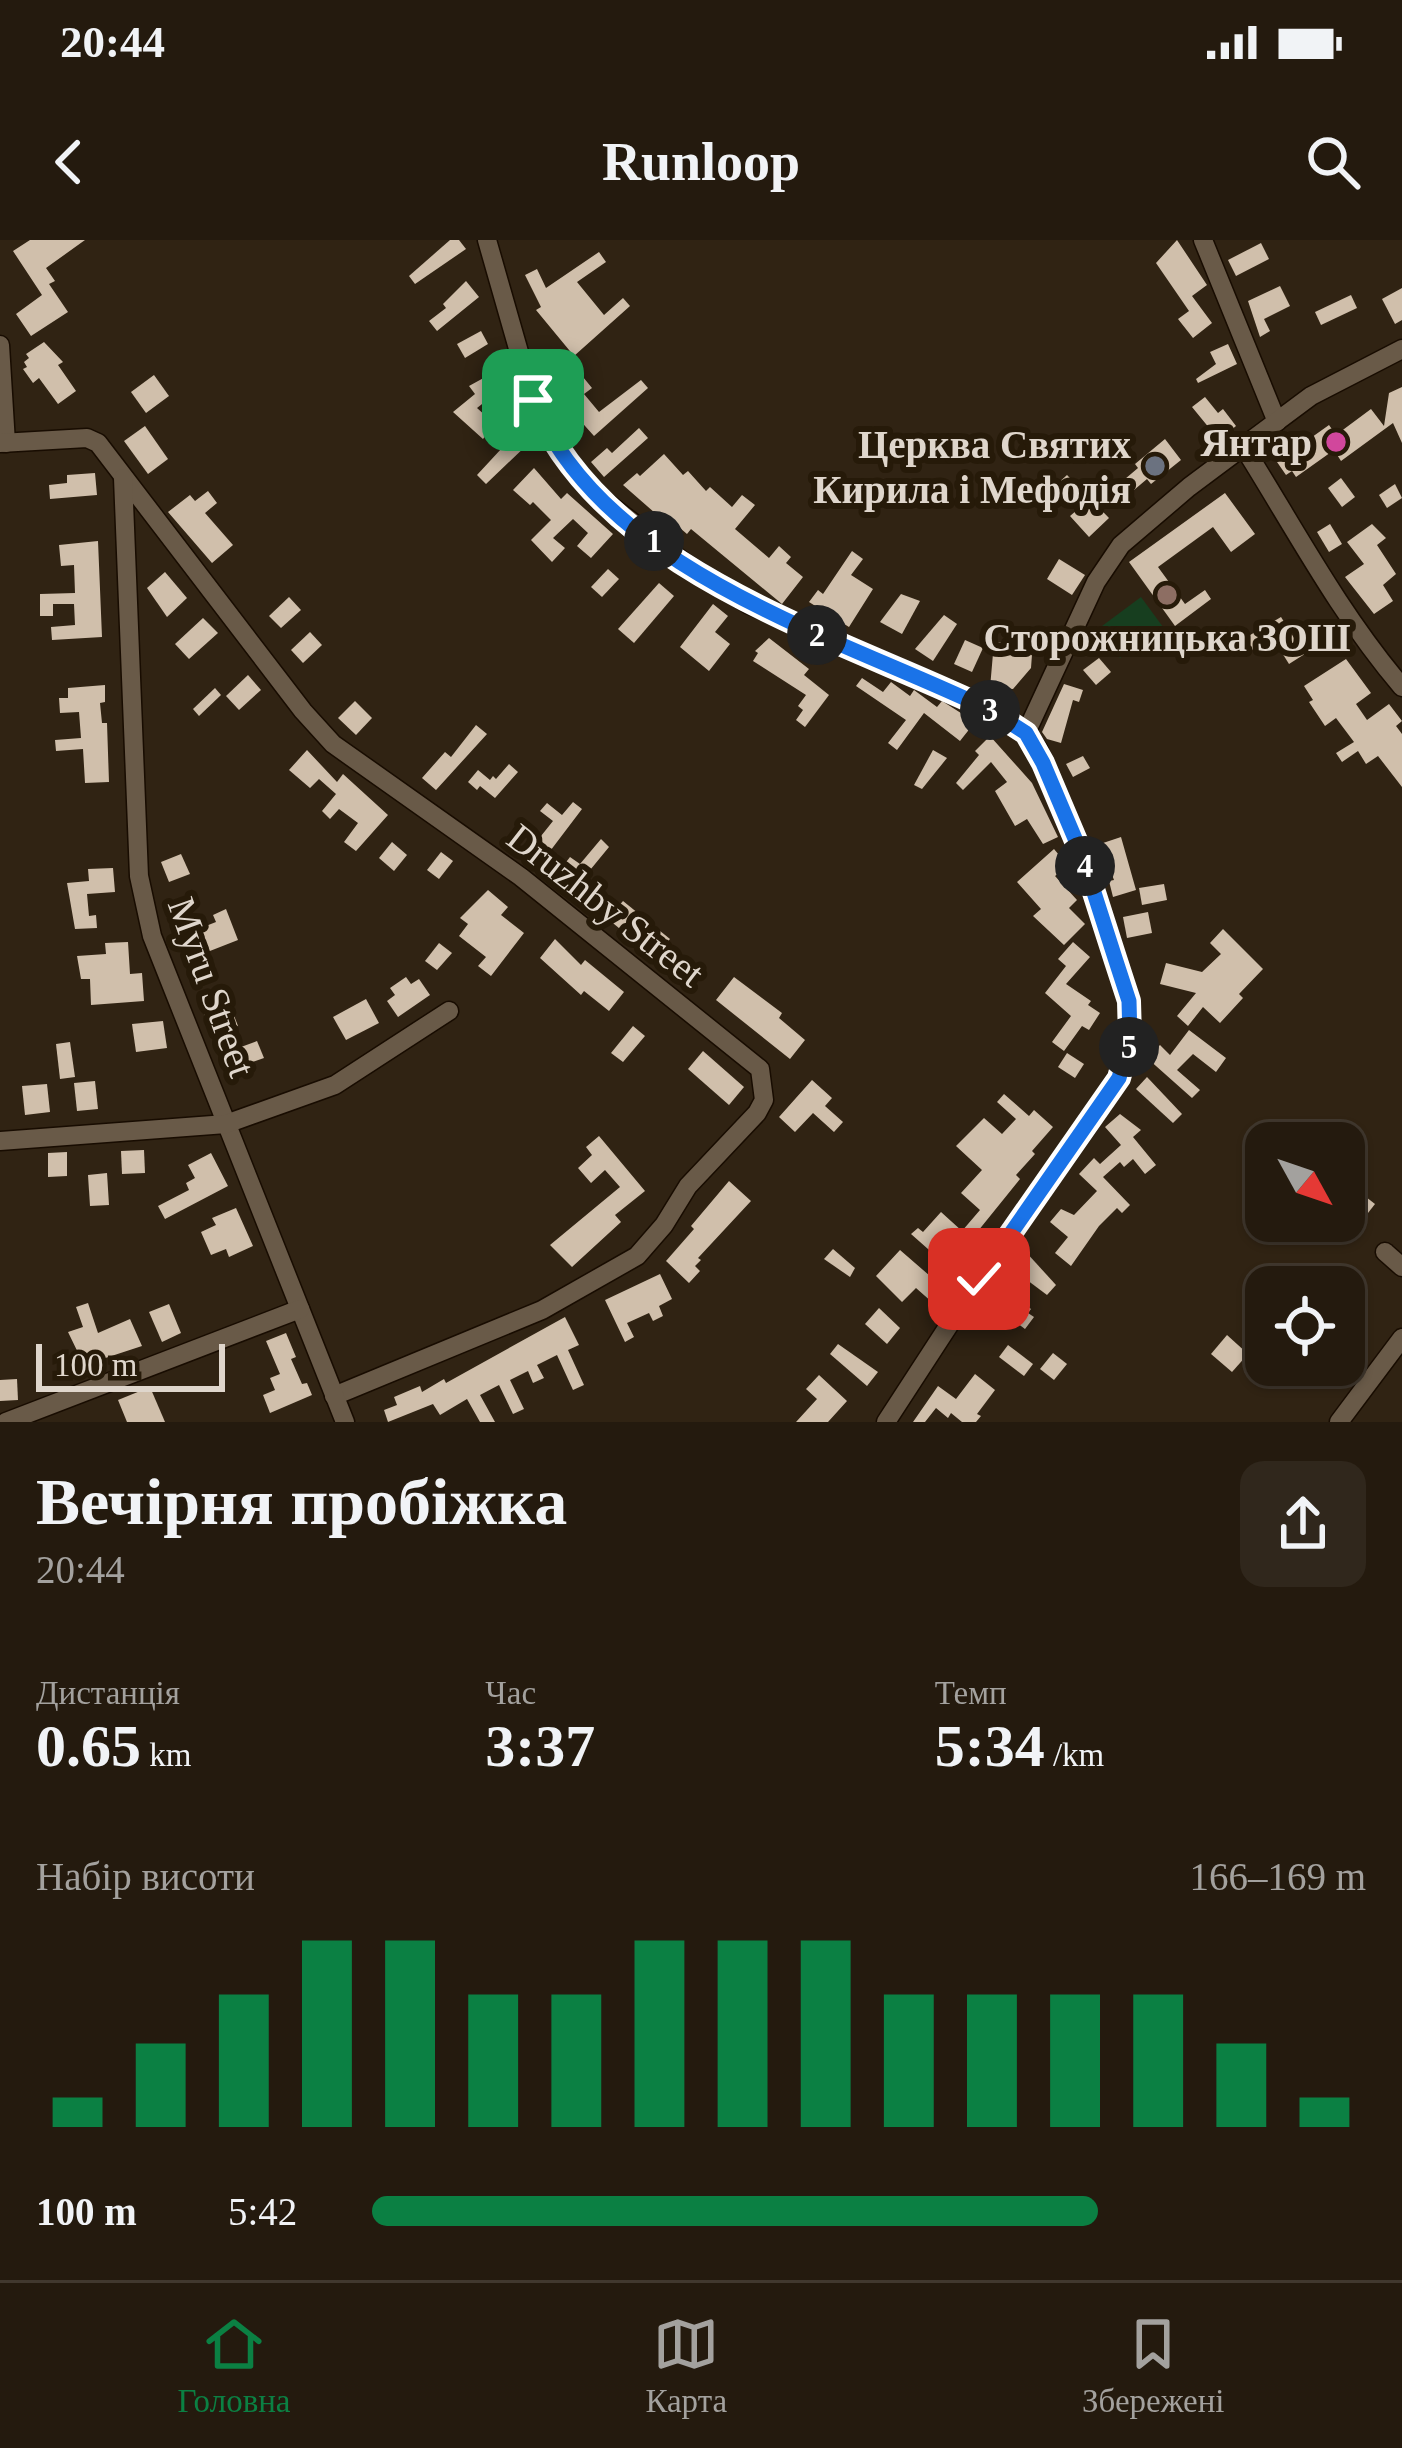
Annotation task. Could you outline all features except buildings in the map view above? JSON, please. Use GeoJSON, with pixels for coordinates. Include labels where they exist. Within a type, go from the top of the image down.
{"type":"FeatureCollection","features":[{"type":"Feature","properties":{"kind":"street"},"geometry":{"type":"LineString","coordinates":[[487,240],[533,400],[549,439],[596,495],[640,531],[748,604],[950,690],[1026,733],[1082,855],[1129,1001],[1127,1061],[886,1422]]}},
{"type":"Feature","properties":{"kind":"street"},"geometry":{"type":"LineString","coordinates":[[1203,240],[1277,422]]}},
{"type":"Feature","properties":{"kind":"street","name":"Druzhby Street"},"geometry":{"type":"LineString","coordinates":[[0,345],[3,443],[87,438],[107,452],[333,744],[521,877],[760,1069],[764,1100],[757,1113],[688,1186],[637,1256],[542,1310],[334,1396]]}},
{"type":"Feature","properties":{"kind":"street"},"geometry":{"type":"LineString","coordinates":[[1026,733],[1096,582],[1121,545],[1311,397],[1402,350]]}},
{"type":"Feature","properties":{"kind":"street"},"geometry":{"type":"LineString","coordinates":[[1244,446],[1326,586],[1402,687]]}},
{"type":"Feature","properties":{"kind":"street","name":"Myru Street"},"geometry":{"type":"LineString","coordinates":[[123,478],[140,876],[152,936],[345,1422]]}},
{"type":"Feature","properties":{"kind":"street"},"geometry":{"type":"LineString","coordinates":[[0,1142],[226,1124],[335,1085],[449,1011]]}},
{"type":"Feature","properties":{"kind":"street"},"geometry":{"type":"LineString","coordinates":[[1385,1252],[1402,1267]]}},
{"type":"Feature","properties":{"kind":"street"},"geometry":{"type":"LineString","coordinates":[[6,1422],[299,1309]]}},
{"type":"Feature","properties":{"kind":"street"},"geometry":{"type":"LineString","coordinates":[[1339,1422],[1402,1338]]}},
{"type":"Feature","properties":{"kind":"green space"},"geometry":{"type":"Polygon","coordinates":[[[1141,597],[1163,627],[1120,658],[1098,629],[1141,597]]]}},
{"type":"Feature","properties":{"kind":"place","name":"Янтар"},"geometry":{"type":"Point","coordinates":[1336,442]}},
{"type":"Feature","properties":{"kind":"place","name":"Церква Святих Кирила і Мефодія"},"geometry":{"type":"Point","coordinates":[1155,466]}},
{"type":"Feature","properties":{"kind":"place","name":"Сторожницька ЗОШ"},"geometry":{"type":"Point","coordinates":[1167,595]}},
{"type":"Feature","properties":{"kind":"route"},"geometry":{"type":"LineString","coordinates":[[533,400],[549,439],[596,495],[685,563],[748,604],[990,710],[1026,733],[1037,749],[1082,855],[1129,1001],[1130,1038],[1119,1078],[979,1279]]}}]}
